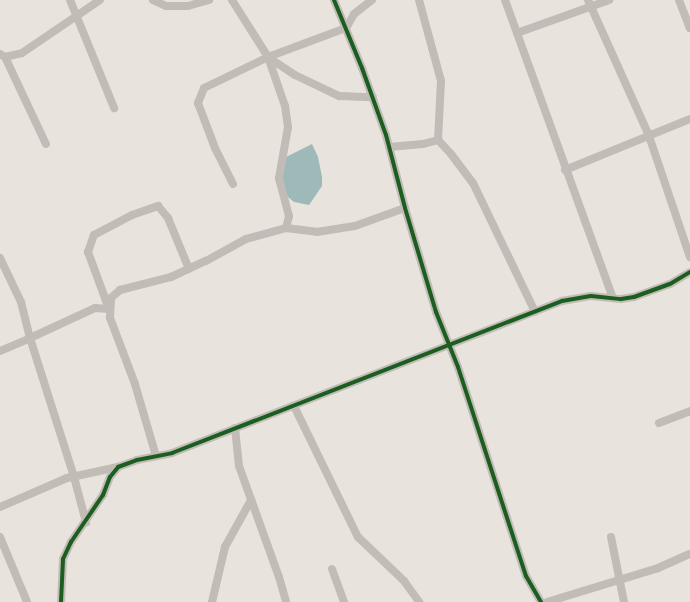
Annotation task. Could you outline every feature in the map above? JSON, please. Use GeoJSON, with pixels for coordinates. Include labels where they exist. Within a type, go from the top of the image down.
{"type":"FeatureCollection","features":[{"type":"Feature","properties":{"kind":"street"},"geometry":{"type":"LineString","coordinates":[[70,0],[114,108]]}},
{"type":"Feature","properties":{"kind":"street"},"geometry":{"type":"LineString","coordinates":[[46,144],[3,56],[22,53],[100,0]]}},
{"type":"Feature","properties":{"kind":"street"},"geometry":{"type":"LineString","coordinates":[[153,0],[166,6],[188,6],[209,0]]}},
{"type":"Feature","properties":{"kind":"street"},"geometry":{"type":"LineString","coordinates":[[232,0],[268,56],[285,106],[288,127],[279,178],[289,216],[286,228]]}},
{"type":"Feature","properties":{"kind":"street"},"geometry":{"type":"LineString","coordinates":[[334,0],[346,28],[390,147],[405,208],[436,312],[458,367],[526,576],[541,602]]}},
{"type":"Feature","properties":{"kind":"street"},"geometry":{"type":"LineString","coordinates":[[233,184],[215,148],[198,103],[204,88],[268,56],[346,28],[354,14],[372,0]]}},
{"type":"Feature","properties":{"kind":"street"},"geometry":{"type":"LineString","coordinates":[[419,0],[441,81],[438,140],[451,154],[473,183],[535,312]]}},
{"type":"Feature","properties":{"kind":"street"},"geometry":{"type":"LineString","coordinates":[[505,0],[565,170],[613,298]]}},
{"type":"Feature","properties":{"kind":"street"},"geometry":{"type":"LineString","coordinates":[[517,33],[589,4],[609,0]]}},
{"type":"Feature","properties":{"kind":"street"},"geometry":{"type":"LineString","coordinates":[[679,0],[690,28]]}},
{"type":"Feature","properties":{"kind":"street"},"geometry":{"type":"LineString","coordinates":[[589,4],[649,136],[690,257]]}},
{"type":"Feature","properties":{"kind":"street"},"geometry":{"type":"LineString","coordinates":[[268,56],[295,75],[340,96],[372,97]]}},
{"type":"Feature","properties":{"kind":"street"},"geometry":{"type":"LineString","coordinates":[[565,170],[690,120]]}},
{"type":"Feature","properties":{"kind":"street"},"geometry":{"type":"LineString","coordinates":[[390,147],[423,144],[438,140]]}},
{"type":"Feature","properties":{"kind":"street"},"geometry":{"type":"LineString","coordinates":[[110,309],[88,252],[94,235],[132,215],[158,206],[168,218],[189,269]]}},
{"type":"Feature","properties":{"kind":"street"},"geometry":{"type":"LineString","coordinates":[[156,456],[135,384],[110,318],[112,298],[120,290],[171,277],[246,239],[286,228],[317,232],[355,226],[405,208]]}},
{"type":"Feature","properties":{"kind":"street"},"geometry":{"type":"LineString","coordinates":[[0,258],[21,302],[30,338],[74,477],[86,522]]}},
{"type":"Feature","properties":{"kind":"street"},"geometry":{"type":"LineString","coordinates":[[0,507],[74,477],[118,467],[137,460],[172,453],[562,301],[600,295],[621,299],[634,297],[670,284],[690,272]]}},
{"type":"Feature","properties":{"kind":"street"},"geometry":{"type":"LineString","coordinates":[[0,351],[95,308],[110,309]]}},
{"type":"Feature","properties":{"kind":"street"},"geometry":{"type":"LineString","coordinates":[[294,406],[358,537],[404,581],[419,602]]}},
{"type":"Feature","properties":{"kind":"street"},"geometry":{"type":"LineString","coordinates":[[659,422],[690,411]]}},
{"type":"Feature","properties":{"kind":"street"},"geometry":{"type":"LineString","coordinates":[[235,428],[239,466],[279,576],[286,602]]}},
{"type":"Feature","properties":{"kind":"street"},"geometry":{"type":"LineString","coordinates":[[61,602],[63,559],[71,542],[103,495],[110,477],[118,467]]}},
{"type":"Feature","properties":{"kind":"street"},"geometry":{"type":"LineString","coordinates":[[212,602],[225,547],[251,500]]}},
{"type":"Feature","properties":{"kind":"street"},"geometry":{"type":"LineString","coordinates":[[0,537],[27,602]]}},
{"type":"Feature","properties":{"kind":"street"},"geometry":{"type":"LineString","coordinates":[[611,537],[618,581],[624,602]]}},
{"type":"Feature","properties":{"kind":"street"},"geometry":{"type":"LineString","coordinates":[[547,602],[569,599],[690,554]]}},
{"type":"Feature","properties":{"kind":"street"},"geometry":{"type":"LineString","coordinates":[[332,569],[344,602]]}},
{"type":"Feature","properties":{"kind":"water"},"geometry":{"type":"Polygon","coordinates":[[[312,144],[318,157],[322,177],[322,186],[309,205],[294,202],[288,197],[283,187],[282,162],[284,158],[312,144]]]}},
{"type":"Feature","properties":{"kind":"cycle path"},"geometry":{"type":"LineString","coordinates":[[334,0],[362,68],[386,135],[405,208],[436,312],[458,367],[526,576],[541,602]]}},
{"type":"Feature","properties":{"kind":"cycle path"},"geometry":{"type":"LineString","coordinates":[[61,602],[63,559],[71,542],[103,495],[110,477],[118,467],[137,460],[172,453],[562,301],[591,296],[621,299],[634,297],[670,284],[690,272]]}}]}
